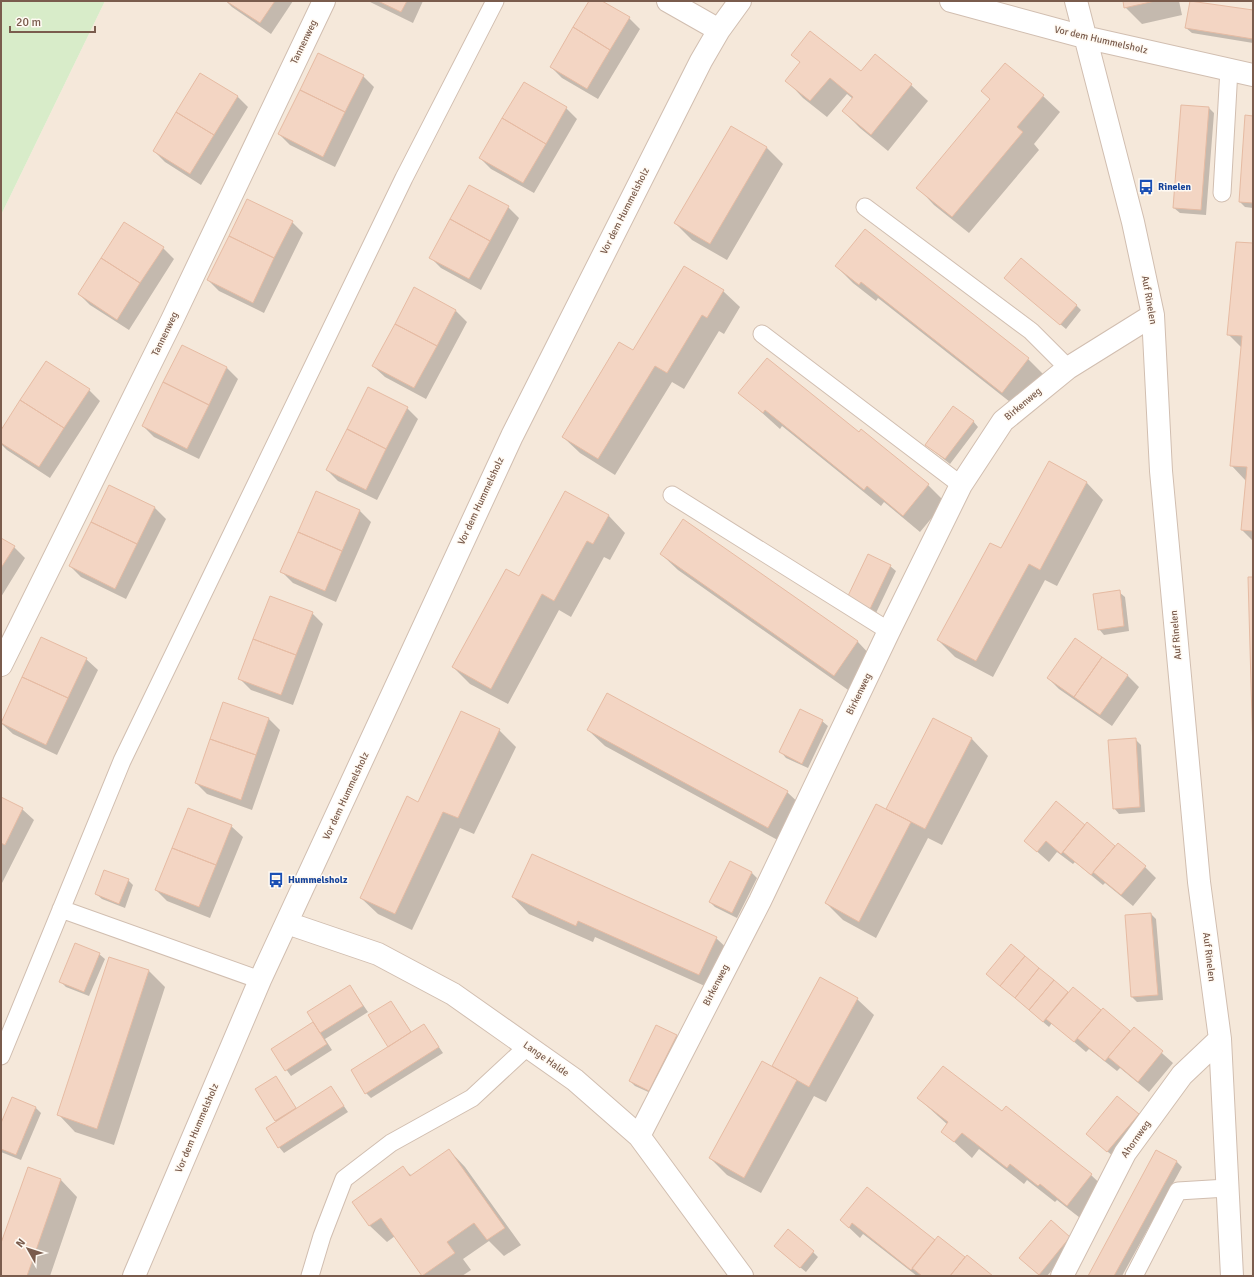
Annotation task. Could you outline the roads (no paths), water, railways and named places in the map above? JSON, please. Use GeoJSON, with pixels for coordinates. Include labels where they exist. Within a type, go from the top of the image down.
{"type":"FeatureCollection","features":[{"type":"Feature","properties":{"kind":"street","name":"Tannenweg"},"geometry":{"type":"LineString","coordinates":[[1,665],[169,327],[324,1]]}},
{"type":"Feature","properties":{"kind":"street"},"geometry":{"type":"LineString","coordinates":[[668,1],[719,30]]}},
{"type":"Feature","properties":{"kind":"street","name":"Vor dem Hummelsholz"},"geometry":{"type":"LineString","coordinates":[[134,1276],[260,980],[512,436],[701,61],[719,30],[740,1]]}},
{"type":"Feature","properties":{"kind":"street","name":"Vor dem Hummelsholz"},"geometry":{"type":"LineString","coordinates":[[951,1],[1084,37],[1253,75]]}},
{"type":"Feature","properties":{"kind":"street","name":"Auf Rinelen"},"geometry":{"type":"LineString","coordinates":[[1076,1],[1084,37],[1133,222],[1153,315],[1162,479],[1199,882],[1220,1039],[1232,1276]]}},
{"type":"Feature","properties":{"kind":"street","name":"Birkenweg"},"geometry":{"type":"LineString","coordinates":[[639,1136],[760,901],[889,630],[961,485],[1003,421],[1068,368],[1153,315]]}},
{"type":"Feature","properties":{"kind":"street","name":"Lange Halde"},"geometry":{"type":"LineString","coordinates":[[287,923],[378,954],[453,994],[575,1080],[639,1136],[742,1276]]}},
{"type":"Feature","properties":{"kind":"street","name":"Ahornweg"},"geometry":{"type":"LineString","coordinates":[[1062,1276],[1124,1153],[1182,1075],[1220,1039]]}},
{"type":"Feature","properties":{"kind":"lane"},"geometry":{"type":"LineString","coordinates":[[1,1056],[122,761],[404,178],[495,1]]}},
{"type":"Feature","properties":{"kind":"lane"},"geometry":{"type":"LineString","coordinates":[[1222,193],[1229,69]]}},
{"type":"Feature","properties":{"kind":"lane"},"geometry":{"type":"LineString","coordinates":[[865,207],[1031,330],[1068,368]]}},
{"type":"Feature","properties":{"kind":"lane"},"geometry":{"type":"LineString","coordinates":[[762,334],[961,485]]}},
{"type":"Feature","properties":{"kind":"lane"},"geometry":{"type":"LineString","coordinates":[[672,495],[889,630]]}},
{"type":"Feature","properties":{"kind":"lane"},"geometry":{"type":"LineString","coordinates":[[61,909],[260,980]]}},
{"type":"Feature","properties":{"kind":"lane"},"geometry":{"type":"LineString","coordinates":[[310,1276],[322,1236],[344,1179],[391,1143],[472,1098],[528,1046]]}},
{"type":"Feature","properties":{"kind":"lane"},"geometry":{"type":"LineString","coordinates":[[1134,1276],[1178,1191],[1227,1188]]}},
{"type":"Feature","properties":{"kind":"place","name":"Rinelen"},"geometry":{"type":"Point","coordinates":[1146,187]}},
{"type":"Feature","properties":{"kind":"place","name":"Hummelsholz"},"geometry":{"type":"Point","coordinates":[276,880]}}]}
